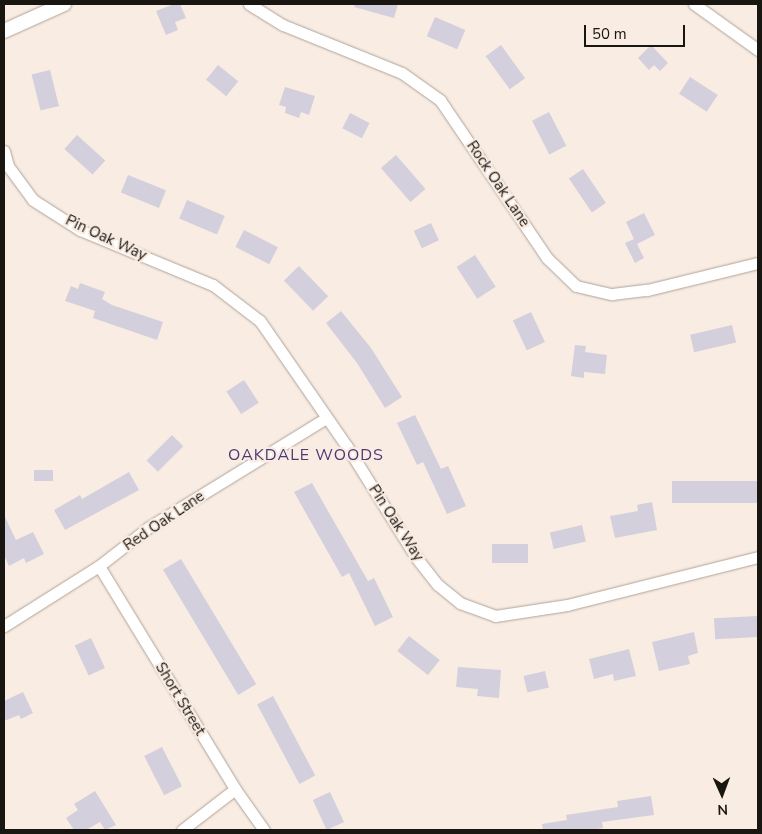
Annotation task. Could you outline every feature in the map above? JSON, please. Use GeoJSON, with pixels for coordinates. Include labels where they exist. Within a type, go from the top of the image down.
{"type":"FeatureCollection","features":[{"type":"Feature","properties":{"kind":"street"},"geometry":{"type":"LineString","coordinates":[[4,31],[64,4]]}},
{"type":"Feature","properties":{"kind":"street","name":"Rock Oak Lane"},"geometry":{"type":"LineString","coordinates":[[249,4],[283,25],[402,73],[440,100],[547,258],[576,286],[612,294],[647,290],[758,263]]}},
{"type":"Feature","properties":{"kind":"street"},"geometry":{"type":"LineString","coordinates":[[694,4],[758,50]]}},
{"type":"Feature","properties":{"kind":"street","name":"Pin Oak Way"},"geometry":{"type":"LineString","coordinates":[[4,151],[8,166],[33,200],[80,230],[212,285],[260,321],[438,586],[460,603],[495,616],[567,605],[758,557]]}},
{"type":"Feature","properties":{"kind":"street","name":"Red Oak Lane"},"geometry":{"type":"LineString","coordinates":[[4,626],[100,566],[149,527],[326,418]]}},
{"type":"Feature","properties":{"kind":"street","name":"Short Street"},"geometry":{"type":"LineString","coordinates":[[100,566],[235,789],[264,830]]}},
{"type":"Feature","properties":{"kind":"street"},"geometry":{"type":"LineString","coordinates":[[182,830],[235,789]]}},
{"type":"Feature","properties":{"kind":"building"},"geometry":{"type":"Polygon","coordinates":[[[174,4],[180,4],[186,18],[175,22],[178,30],[166,35],[156,11],[174,4]]]}},
{"type":"Feature","properties":{"kind":"building"},"geometry":{"type":"Polygon","coordinates":[[[355,4],[398,4],[394,18],[354,7],[355,4]]]}},
{"type":"Feature","properties":{"kind":"building"},"geometry":{"type":"Polygon","coordinates":[[[435,17],[465,30],[457,49],[427,36],[435,17]]]}},
{"type":"Feature","properties":{"kind":"building"},"geometry":{"type":"Polygon","coordinates":[[[501,45],[525,78],[510,89],[486,56],[501,45]]]}},
{"type":"Feature","properties":{"kind":"building"},"geometry":{"type":"Polygon","coordinates":[[[651,45],[668,63],[660,71],[654,65],[649,70],[638,58],[651,45]]]}},
{"type":"Feature","properties":{"kind":"building"},"geometry":{"type":"Polygon","coordinates":[[[218,65],[238,81],[226,96],[206,80],[218,65]]]}},
{"type":"Feature","properties":{"kind":"building"},"geometry":{"type":"Polygon","coordinates":[[[50,70],[59,106],[41,110],[32,75],[50,70]]]}},
{"type":"Feature","properties":{"kind":"building"},"geometry":{"type":"Polygon","coordinates":[[[690,77],[718,95],[707,112],[679,94],[690,77]]]}},
{"type":"Feature","properties":{"kind":"building"},"geometry":{"type":"Polygon","coordinates":[[[285,87],[315,96],[309,115],[301,112],[299,118],[285,113],[286,107],[279,105],[285,87]]]}},
{"type":"Feature","properties":{"kind":"building"},"geometry":{"type":"Polygon","coordinates":[[[549,112],[566,146],[549,154],[532,121],[549,112]]]}},
{"type":"Feature","properties":{"kind":"building"},"geometry":{"type":"Polygon","coordinates":[[[350,113],[370,123],[362,138],[342,128],[350,113]]]}},
{"type":"Feature","properties":{"kind":"building"},"geometry":{"type":"Polygon","coordinates":[[[77,135],[105,160],[93,175],[64,149],[77,135]]]}},
{"type":"Feature","properties":{"kind":"building"},"geometry":{"type":"Polygon","coordinates":[[[396,155],[426,189],[410,202],[381,168],[396,155]]]}},
{"type":"Feature","properties":{"kind":"building"},"geometry":{"type":"Polygon","coordinates":[[[583,169],[606,203],[592,212],[569,179],[583,169]]]}},
{"type":"Feature","properties":{"kind":"building"},"geometry":{"type":"Polygon","coordinates":[[[128,175],[166,190],[159,208],[121,193],[128,175]]]}},
{"type":"Feature","properties":{"kind":"building"},"geometry":{"type":"Polygon","coordinates":[[[187,200],[225,216],[217,234],[179,218],[187,200]]]}},
{"type":"Feature","properties":{"kind":"building"},"geometry":{"type":"Polygon","coordinates":[[[644,213],[655,235],[637,244],[644,258],[635,263],[625,243],[634,239],[626,222],[644,213]]]}},
{"type":"Feature","properties":{"kind":"building"},"geometry":{"type":"Polygon","coordinates":[[[431,223],[439,240],[422,248],[414,231],[431,223]]]}},
{"type":"Feature","properties":{"kind":"building"},"geometry":{"type":"Polygon","coordinates":[[[244,230],[278,247],[269,264],[235,247],[244,230]]]}},
{"type":"Feature","properties":{"kind":"building"},"geometry":{"type":"Polygon","coordinates":[[[475,255],[496,287],[477,299],[457,267],[475,255]]]}},
{"type":"Feature","properties":{"kind":"building"},"geometry":{"type":"Polygon","coordinates":[[[299,266],[328,296],[313,311],[284,281],[299,266]]]}},
{"type":"Feature","properties":{"kind":"building"},"geometry":{"type":"Polygon","coordinates":[[[80,283],[105,292],[102,299],[112,305],[163,322],[157,340],[93,318],[95,311],[65,301],[71,286],[78,289],[80,283]]]}},
{"type":"Feature","properties":{"kind":"building"},"geometry":{"type":"Polygon","coordinates":[[[341,311],[371,348],[402,397],[385,408],[357,363],[326,323],[341,311]]]}},
{"type":"Feature","properties":{"kind":"building"},"geometry":{"type":"Polygon","coordinates":[[[531,312],[545,342],[527,350],[513,320],[531,312]]]}},
{"type":"Feature","properties":{"kind":"building"},"geometry":{"type":"Polygon","coordinates":[[[732,325],[736,343],[694,352],[690,335],[732,325]]]}},
{"type":"Feature","properties":{"kind":"building"},"geometry":{"type":"Polygon","coordinates":[[[575,345],[586,346],[585,352],[607,355],[605,374],[584,372],[584,378],[571,376],[575,345]]]}},
{"type":"Feature","properties":{"kind":"building"},"geometry":{"type":"Polygon","coordinates":[[[244,380],[259,403],[241,414],[226,391],[244,380]]]}},
{"type":"Feature","properties":{"kind":"building"},"geometry":{"type":"Polygon","coordinates":[[[415,415],[441,469],[448,466],[466,506],[447,514],[423,462],[417,465],[397,423],[415,415]]]}},
{"type":"Feature","properties":{"kind":"building"},"geometry":{"type":"Polygon","coordinates":[[[172,435],[183,446],[158,472],[147,460],[172,435]]]}},
{"type":"Feature","properties":{"kind":"building"},"geometry":{"type":"Polygon","coordinates":[[[34,470],[53,470],[53,481],[34,481],[34,470]]]}},
{"type":"Feature","properties":{"kind":"building"},"geometry":{"type":"Polygon","coordinates":[[[129,472],[139,490],[65,530],[54,510],[80,495],[82,499],[129,472]]]}},
{"type":"Feature","properties":{"kind":"building"},"geometry":{"type":"Polygon","coordinates":[[[672,481],[758,481],[758,503],[672,503],[672,481]]]}},
{"type":"Feature","properties":{"kind":"building"},"geometry":{"type":"Polygon","coordinates":[[[312,483],[368,581],[374,578],[393,617],[375,626],[349,573],[342,577],[294,492],[312,483]]]}},
{"type":"Feature","properties":{"kind":"building"},"geometry":{"type":"Polygon","coordinates":[[[652,502],[657,530],[615,538],[610,516],[638,511],[637,505],[652,502]]]}},
{"type":"Feature","properties":{"kind":"building"},"geometry":{"type":"Polygon","coordinates":[[[4,515],[16,540],[33,532],[44,554],[26,563],[24,558],[9,566],[4,555],[4,515]]]}},
{"type":"Feature","properties":{"kind":"building"},"geometry":{"type":"Polygon","coordinates":[[[582,525],[586,542],[554,549],[550,532],[582,525]]]}},
{"type":"Feature","properties":{"kind":"building"},"geometry":{"type":"Polygon","coordinates":[[[492,544],[528,544],[528,563],[492,563],[492,544]]]}},
{"type":"Feature","properties":{"kind":"building"},"geometry":{"type":"Polygon","coordinates":[[[181,559],[256,684],[238,695],[163,570],[181,559]]]}},
{"type":"Feature","properties":{"kind":"building"},"geometry":{"type":"Polygon","coordinates":[[[757,616],[758,637],[715,639],[714,618],[757,616]]]}},
{"type":"Feature","properties":{"kind":"building"},"geometry":{"type":"Polygon","coordinates":[[[694,632],[698,653],[688,656],[690,664],[659,671],[652,642],[694,632]]]}},
{"type":"Feature","properties":{"kind":"building"},"geometry":{"type":"Polygon","coordinates":[[[409,636],[440,660],[428,675],[397,651],[409,636]]]}},
{"type":"Feature","properties":{"kind":"building"},"geometry":{"type":"Polygon","coordinates":[[[91,638],[105,668],[89,676],[75,646],[91,638]]]}},
{"type":"Feature","properties":{"kind":"building"},"geometry":{"type":"Polygon","coordinates":[[[629,649],[636,676],[614,681],[613,674],[594,679],[589,659],[629,649]]]}},
{"type":"Feature","properties":{"kind":"building"},"geometry":{"type":"Polygon","coordinates":[[[458,667],[501,670],[499,698],[477,696],[478,689],[456,687],[458,667]]]}},
{"type":"Feature","properties":{"kind":"building"},"geometry":{"type":"Polygon","coordinates":[[[545,671],[549,688],[527,693],[524,676],[545,671]]]}},
{"type":"Feature","properties":{"kind":"building"},"geometry":{"type":"Polygon","coordinates":[[[23,692],[33,713],[21,719],[19,715],[4,721],[4,701],[23,692]]]}},
{"type":"Feature","properties":{"kind":"building"},"geometry":{"type":"Polygon","coordinates":[[[273,696],[315,775],[299,784],[257,704],[273,696]]]}},
{"type":"Feature","properties":{"kind":"building"},"geometry":{"type":"Polygon","coordinates":[[[162,747],[182,786],[164,795],[144,756],[162,747]]]}},
{"type":"Feature","properties":{"kind":"building"},"geometry":{"type":"Polygon","coordinates":[[[95,791],[116,825],[105,830],[100,822],[86,830],[74,830],[66,818],[78,810],[74,804],[95,791]]]}},
{"type":"Feature","properties":{"kind":"building"},"geometry":{"type":"Polygon","coordinates":[[[330,792],[344,822],[327,830],[313,800],[330,792]]]}},
{"type":"Feature","properties":{"kind":"building"},"geometry":{"type":"Polygon","coordinates":[[[651,796],[654,815],[602,822],[603,828],[591,830],[543,830],[542,824],[567,820],[566,815],[618,807],[617,801],[651,796]]]}},
{"type":"Feature","properties":{"kind":"district","name":"OAKDALE WOODS"},"geometry":{"type":"Point","coordinates":[306,455]}}]}
